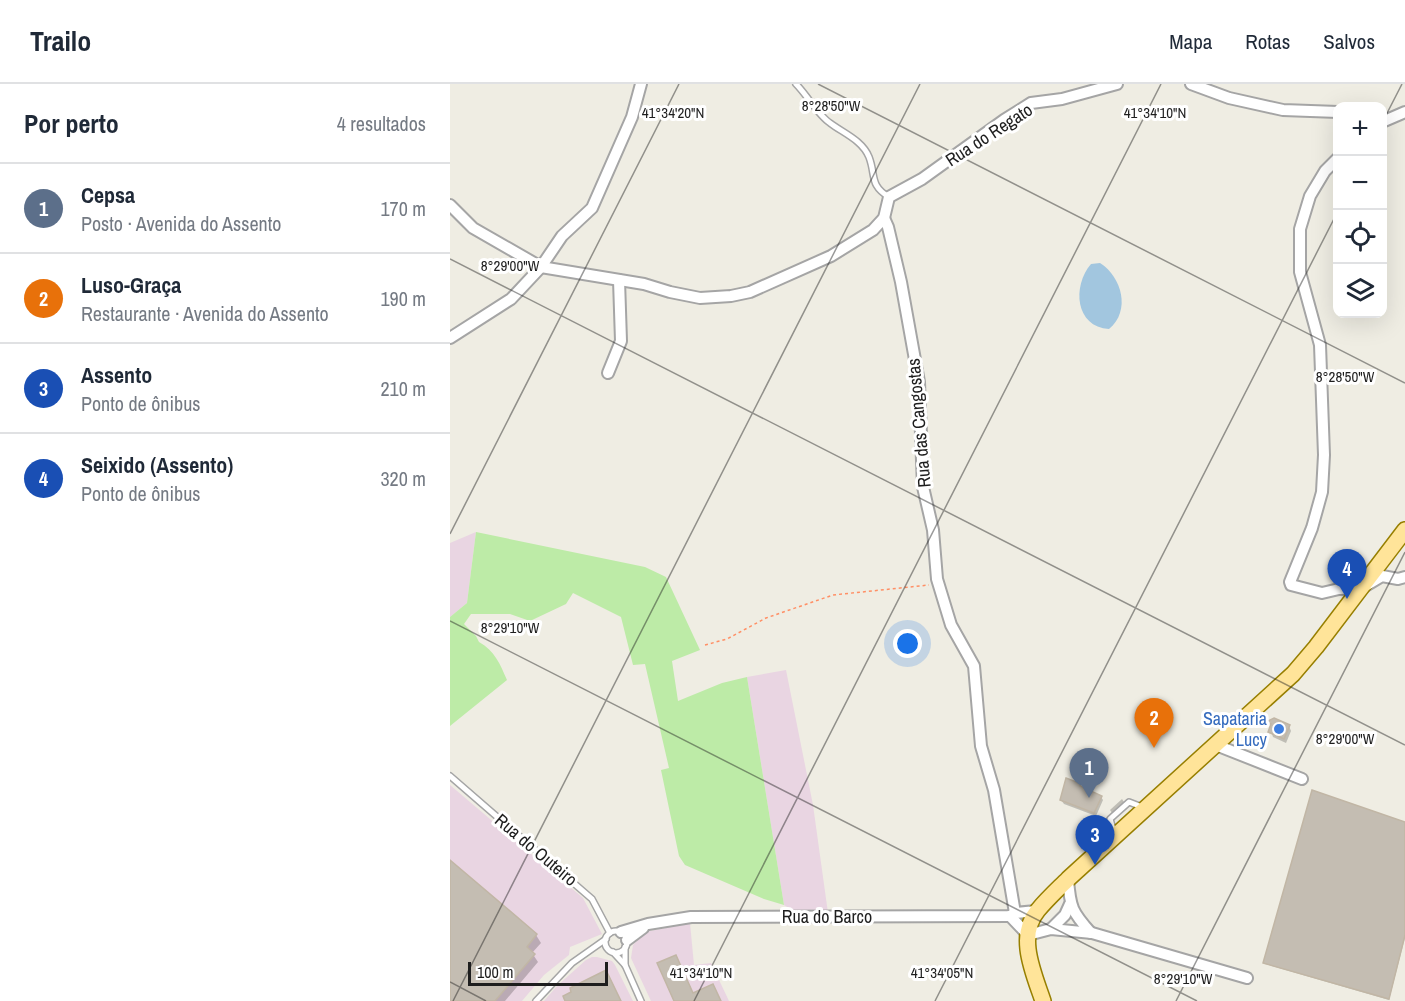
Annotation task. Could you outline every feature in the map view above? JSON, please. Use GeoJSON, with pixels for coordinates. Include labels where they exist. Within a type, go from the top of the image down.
{"type":"FeatureCollection","features":[{"type":"Feature","properties":{"kind":"main road"},"geometry":{"type":"LineString","coordinates":[[1043,1001],[1028,956],[1029,935],[1036,911],[1068,879],[1293,674],[1405,530]]}},
{"type":"Feature","properties":{"kind":"street"},"geometry":{"type":"LineString","coordinates":[[450,338],[511,299],[541,267],[554,246],[592,208],[628,126],[641,84]]}},
{"type":"Feature","properties":{"kind":"street","name":"Rua do Regato"},"geometry":{"type":"LineString","coordinates":[[889,196],[922,180],[1004,120],[1032,104],[1062,99],[1116,84]]}},
{"type":"Feature","properties":{"kind":"street"},"geometry":{"type":"LineString","coordinates":[[1191,84],[1229,98],[1283,110],[1333,112]]}},
{"type":"Feature","properties":{"kind":"street"},"geometry":{"type":"LineString","coordinates":[[1387,119],[1405,112]]}},
{"type":"Feature","properties":{"kind":"street"},"geometry":{"type":"LineString","coordinates":[[1333,163],[1325,171],[1310,196],[1300,229],[1300,272],[1320,345],[1324,455],[1322,492],[1312,528],[1290,582],[1299,589],[1322,593],[1339,589],[1362,588],[1382,576],[1398,579],[1405,577]]}},
{"type":"Feature","properties":{"kind":"street"},"geometry":{"type":"LineString","coordinates":[[450,205],[473,228],[541,267],[644,284],[700,298],[750,292],[831,256],[873,230],[884,218],[889,196]]}},
{"type":"Feature","properties":{"kind":"street","name":"Rua das Cangostas"},"geometry":{"type":"LineString","coordinates":[[884,218],[902,282],[919,382],[923,487],[933,530],[939,585],[951,625],[974,666],[981,746],[994,790],[1013,915]]}},
{"type":"Feature","properties":{"kind":"street"},"geometry":{"type":"LineString","coordinates":[[608,373],[621,341],[619,280]]}},
{"type":"Feature","properties":{"kind":"street"},"geometry":{"type":"LineString","coordinates":[[1216,745],[1302,778]]}},
{"type":"Feature","properties":{"kind":"street"},"geometry":{"type":"LineString","coordinates":[[1068,879],[1070,904],[1079,920],[1092,933]]}},
{"type":"Feature","properties":{"kind":"street"},"geometry":{"type":"LineString","coordinates":[[1051,929],[1065,915],[1070,904]]}},
{"type":"Feature","properties":{"kind":"street","name":"Rua do Barco"},"geometry":{"type":"LineString","coordinates":[[621,938],[645,925],[691,917],[1013,915],[1036,911]]}},
{"type":"Feature","properties":{"kind":"street"},"geometry":{"type":"LineString","coordinates":[[1013,915],[1029,935],[1051,929],[1092,933],[1247,978]]}},
{"type":"Feature","properties":{"kind":"lane"},"geometry":{"type":"LineString","coordinates":[[796,84],[828,122],[849,134],[859,145],[868,156],[872,177],[879,191],[889,196]]}},
{"type":"Feature","properties":{"kind":"lane","name":"Rua do Outeiro"},"geometry":{"type":"LineString","coordinates":[[450,776],[592,899],[621,938],[625,965],[641,1001]]}},
{"type":"Feature","properties":{"kind":"lane"},"geometry":{"type":"LineString","coordinates":[[536,1001],[572,963],[590,950],[606,939],[621,938],[620,951],[590,950]]}},
{"type":"Feature","properties":{"kind":"lane"},"geometry":{"type":"LineString","coordinates":[[606,939],[611,951]]}},
{"type":"Feature","properties":{"kind":"lane","name":"Rua do Outeiro"},"geometry":{"type":"LineString","coordinates":[[611,951],[625,965]]}},
{"type":"Feature","properties":{"kind":"path"},"geometry":{"type":"LineString","coordinates":[[705,645],[727,639],[766,618],[833,596],[939,585]]}},
{"type":"Feature","properties":{"kind":"shaded area"},"geometry":{"type":"Polygon","coordinates":[[[476,532],[467,603],[450,617],[450,543],[476,532]]]}},
{"type":"Feature","properties":{"kind":"shaded area"},"geometry":{"type":"Polygon","coordinates":[[[786,670],[813,805],[828,913],[798,914],[784,905],[747,677],[786,670]]]}},
{"type":"Feature","properties":{"kind":"shaded area"},"geometry":{"type":"Polygon","coordinates":[[[450,785],[583,898],[602,934],[570,947],[569,955],[544,975],[522,1001],[450,1001],[450,785]]]}},
{"type":"Feature","properties":{"kind":"shaded area"},"geometry":{"type":"Polygon","coordinates":[[[690,923],[694,965],[711,963],[729,1001],[651,1001],[631,958],[633,945],[645,932],[690,923]]]}},
{"type":"Feature","properties":{"kind":"shaded area"},"geometry":{"type":"Polygon","coordinates":[[[592,957],[612,961],[633,1001],[544,1001],[557,986],[592,957]]]}},
{"type":"Feature","properties":{"kind":"green space"},"geometry":{"type":"Polygon","coordinates":[[[476,532],[645,567],[666,577],[700,650],[672,661],[678,701],[722,683],[747,677],[784,905],[764,899],[685,865],[679,856],[661,770],[669,768],[645,664],[633,665],[621,617],[573,593],[566,604],[530,621],[510,614],[471,614],[464,624],[493,654],[507,680],[450,726],[450,617],[467,603],[476,532]]]}},
{"type":"Feature","properties":{"kind":"water"},"geometry":{"type":"Polygon","coordinates":[[[1100,263],[1114,277],[1121,294],[1120,313],[1116,322],[1109,329],[1098,327],[1089,321],[1080,304],[1079,294],[1085,273],[1091,264],[1100,263]]]}},
{"type":"Feature","properties":{"kind":"building","name":"Sapataria Lucy"},"geometry":{"type":"Polygon","coordinates":[[[1274,718],[1290,725],[1284,739],[1268,732],[1271,724],[1266,722],[1274,718]]]}},
{"type":"Feature","properties":{"kind":"building"},"geometry":{"type":"Polygon","coordinates":[[[1066,778],[1102,796],[1094,813],[1060,800],[1066,778]]]}},
{"type":"Feature","properties":{"kind":"building"},"geometry":{"type":"Polygon","coordinates":[[[1312,790],[1405,822],[1405,935],[1389,999],[1263,963],[1312,790]]]}},
{"type":"Feature","properties":{"kind":"building"},"geometry":{"type":"Polygon","coordinates":[[[450,860],[537,934],[527,947],[535,954],[495,1001],[450,1001],[450,860]]]}},
{"type":"Feature","properties":{"kind":"building"},"geometry":{"type":"Polygon","coordinates":[[[676,955],[693,993],[713,984],[721,1001],[674,1001],[657,963],[676,955]]]}},
{"type":"Feature","properties":{"kind":"building"},"geometry":{"type":"Polygon","coordinates":[[[606,970],[621,1001],[565,1001],[563,996],[571,992],[570,988],[606,970]]]}},
{"type":"Feature","properties":{"kind":"place","name":"Seixido (Assento)"},"geometry":{"type":"Point","coordinates":[1347,599]}},
{"type":"Feature","properties":{"kind":"place","name":"Sapataria Lucy"},"geometry":{"type":"Point","coordinates":[1279,729]}},
{"type":"Feature","properties":{"kind":"place","name":"Luso-Graça"},"geometry":{"type":"Point","coordinates":[1154,748]}},
{"type":"Feature","properties":{"kind":"place","name":"Cepsa"},"geometry":{"type":"Point","coordinates":[1089,798]}},
{"type":"Feature","properties":{"kind":"place","name":"Assento"},"geometry":{"type":"Point","coordinates":[1095,865]}}]}
